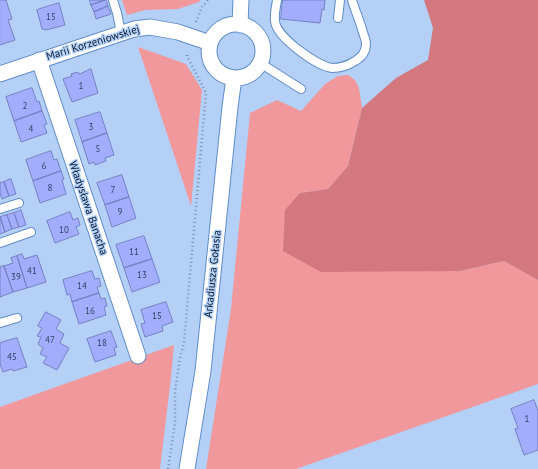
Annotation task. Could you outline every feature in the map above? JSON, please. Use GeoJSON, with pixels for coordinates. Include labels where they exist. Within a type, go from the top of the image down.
{"type":"FeatureCollection","features":[{"type":"Feature","properties":{"kind":"street"},"geometry":{"type":"LineString","coordinates":[[240,25],[241,0]]}},
{"type":"Feature","properties":{"kind":"street"},"geometry":{"type":"LineString","coordinates":[[230,25],[240,25],[250,28],[259,38],[263,51],[260,63],[253,72],[241,78],[227,77],[220,73],[212,64],[209,52],[210,43],[216,32],[230,25]]}},
{"type":"Feature","properties":{"kind":"street","name":"Marii Korzeniowskiej"},"geometry":{"type":"LineString","coordinates":[[0,74],[134,29],[150,27],[178,32],[210,43]]}},
{"type":"Feature","properties":{"kind":"street","name":"Władysława Banacha"},"geometry":{"type":"LineString","coordinates":[[39,60],[138,356]]}},
{"type":"Feature","properties":{"kind":"street","name":"Arkadiusza Gołasia"},"geometry":{"type":"LineString","coordinates":[[187,469],[203,371],[234,78]]}},
{"type":"Feature","properties":{"kind":"lane"},"geometry":{"type":"LineString","coordinates":[[113,0],[121,33]]}},
{"type":"Feature","properties":{"kind":"lane"},"geometry":{"type":"LineString","coordinates":[[277,0],[275,22],[278,29],[288,42],[314,61],[331,68],[340,68],[356,60],[366,50],[366,42],[352,0]]}},
{"type":"Feature","properties":{"kind":"lane"},"geometry":{"type":"LineString","coordinates":[[338,18],[340,0]]}},
{"type":"Feature","properties":{"kind":"lane"},"geometry":{"type":"LineString","coordinates":[[260,63],[301,89]]}},
{"type":"Feature","properties":{"kind":"lane"},"geometry":{"type":"LineString","coordinates":[[0,209],[19,203]]}},
{"type":"Feature","properties":{"kind":"lane"},"geometry":{"type":"LineString","coordinates":[[0,243],[31,232]]}},
{"type":"Feature","properties":{"kind":"lane"},"geometry":{"type":"LineString","coordinates":[[0,323],[17,318]]}},
{"type":"Feature","properties":{"kind":"path"},"geometry":{"type":"LineString","coordinates":[[168,469],[175,423],[175,391],[184,343],[206,93],[187,56],[187,47],[202,7],[208,0]]}},
{"type":"Feature","properties":{"kind":"shaded area"},"geometry":{"type":"Polygon","coordinates":[[[122,0],[200,0],[199,2],[178,9],[145,10],[127,15],[122,0]]]}},
{"type":"Feature","properties":{"kind":"shaded area"},"geometry":{"type":"Polygon","coordinates":[[[424,0],[538,0],[538,280],[504,261],[460,271],[321,272],[283,251],[285,210],[300,193],[328,189],[348,166],[362,108],[396,78],[428,60],[433,28],[424,0]]]}},
{"type":"Feature","properties":{"kind":"shaded area"},"geometry":{"type":"Polygon","coordinates":[[[138,47],[186,64],[202,90],[191,206],[138,47]]]}},
{"type":"Feature","properties":{"kind":"shaded area"},"geometry":{"type":"Polygon","coordinates":[[[348,75],[355,80],[359,88],[362,108],[348,166],[328,189],[300,193],[460,271],[504,261],[538,280],[538,384],[296,469],[206,469],[231,309],[250,113],[277,100],[301,111],[325,84],[338,76],[348,75]]]}},
{"type":"Feature","properties":{"kind":"shaded area"},"geometry":{"type":"Polygon","coordinates":[[[174,345],[160,469],[0,469],[0,407],[174,345]]]}},
{"type":"Feature","properties":{"kind":"building"},"geometry":{"type":"Polygon","coordinates":[[[0,0],[6,0],[12,19],[8,20],[15,40],[0,45],[0,0]]]}},
{"type":"Feature","properties":{"kind":"building"},"geometry":{"type":"Polygon","coordinates":[[[90,0],[105,0],[91,5],[90,0]]]}},
{"type":"Feature","properties":{"kind":"building"},"geometry":{"type":"Polygon","coordinates":[[[106,0],[108,6],[94,12],[91,5],[106,0]]]}},
{"type":"Feature","properties":{"kind":"building"},"geometry":{"type":"Polygon","coordinates":[[[283,0],[325,0],[320,23],[281,19],[283,0]]]}},
{"type":"Feature","properties":{"kind":"building"},"geometry":{"type":"Polygon","coordinates":[[[59,3],[65,25],[46,30],[42,29],[37,10],[59,3]]]}},
{"type":"Feature","properties":{"kind":"building"},"geometry":{"type":"Polygon","coordinates":[[[108,6],[111,14],[96,19],[94,12],[108,6]]]}},
{"type":"Feature","properties":{"kind":"building"},"geometry":{"type":"Polygon","coordinates":[[[91,69],[98,93],[72,102],[63,79],[72,76],[71,74],[78,72],[79,74],[91,69]]]}},
{"type":"Feature","properties":{"kind":"building"},"geometry":{"type":"Polygon","coordinates":[[[32,88],[37,102],[39,101],[42,111],[14,121],[6,97],[32,88]]]}},
{"type":"Feature","properties":{"kind":"building"},"geometry":{"type":"Polygon","coordinates":[[[42,111],[47,124],[44,125],[47,133],[21,142],[14,121],[42,111]]]}},
{"type":"Feature","properties":{"kind":"building"},"geometry":{"type":"Polygon","coordinates":[[[100,112],[107,133],[82,142],[75,120],[100,112]]]}},
{"type":"Feature","properties":{"kind":"building"},"geometry":{"type":"Polygon","coordinates":[[[107,133],[114,155],[105,158],[106,161],[95,165],[94,162],[89,164],[82,142],[107,133]]]}},
{"type":"Feature","properties":{"kind":"building"},"geometry":{"type":"Polygon","coordinates":[[[51,151],[54,160],[57,159],[61,171],[33,181],[26,160],[51,151]]]}},
{"type":"Feature","properties":{"kind":"building"},"geometry":{"type":"Polygon","coordinates":[[[61,171],[64,179],[62,180],[66,194],[40,203],[33,181],[61,171]]]}},
{"type":"Feature","properties":{"kind":"building"},"geometry":{"type":"Polygon","coordinates":[[[122,175],[129,197],[105,205],[97,183],[122,175]]]}},
{"type":"Feature","properties":{"kind":"building"},"geometry":{"type":"Polygon","coordinates":[[[11,179],[16,194],[9,196],[4,182],[11,179]]]}},
{"type":"Feature","properties":{"kind":"building"},"geometry":{"type":"Polygon","coordinates":[[[4,182],[9,196],[2,199],[0,193],[0,183],[4,182]]]}},
{"type":"Feature","properties":{"kind":"building"},"geometry":{"type":"Polygon","coordinates":[[[129,197],[136,218],[112,227],[105,205],[129,197]]]}},
{"type":"Feature","properties":{"kind":"building"},"geometry":{"type":"Polygon","coordinates":[[[21,210],[26,225],[19,227],[14,213],[21,210]]]}},
{"type":"Feature","properties":{"kind":"building"},"geometry":{"type":"Polygon","coordinates":[[[70,212],[73,220],[78,218],[80,225],[76,227],[79,234],[55,243],[47,221],[70,212]]]}},
{"type":"Feature","properties":{"kind":"building"},"geometry":{"type":"Polygon","coordinates":[[[14,213],[19,227],[12,229],[7,215],[14,213]]]}},
{"type":"Feature","properties":{"kind":"building"},"geometry":{"type":"Polygon","coordinates":[[[7,215],[12,229],[5,232],[0,217],[7,215]]]}},
{"type":"Feature","properties":{"kind":"building"},"geometry":{"type":"Polygon","coordinates":[[[0,217],[5,232],[0,234],[0,217]]]}},
{"type":"Feature","properties":{"kind":"building"},"geometry":{"type":"Polygon","coordinates":[[[144,236],[152,259],[124,268],[116,245],[144,236]]]}},
{"type":"Feature","properties":{"kind":"building"},"geometry":{"type":"Polygon","coordinates":[[[22,254],[24,259],[37,255],[46,282],[27,288],[17,256],[22,254]]]}},
{"type":"Feature","properties":{"kind":"building"},"geometry":{"type":"Polygon","coordinates":[[[17,256],[27,288],[13,292],[4,266],[13,263],[11,258],[17,256]]]}},
{"type":"Feature","properties":{"kind":"building"},"geometry":{"type":"Polygon","coordinates":[[[152,259],[160,282],[132,292],[124,268],[152,259]]]}},
{"type":"Feature","properties":{"kind":"building"},"geometry":{"type":"Polygon","coordinates":[[[4,266],[13,292],[0,297],[0,267],[4,266]]]}},
{"type":"Feature","properties":{"kind":"building"},"geometry":{"type":"Polygon","coordinates":[[[92,271],[95,279],[99,278],[101,286],[97,287],[99,293],[72,302],[70,294],[67,295],[63,280],[92,271]]]}},
{"type":"Feature","properties":{"kind":"building"},"geometry":{"type":"Polygon","coordinates":[[[99,293],[101,299],[105,298],[107,306],[104,307],[106,315],[79,324],[72,302],[99,293]]]}},
{"type":"Feature","properties":{"kind":"building"},"geometry":{"type":"Polygon","coordinates":[[[166,302],[173,322],[162,326],[163,331],[145,337],[141,324],[145,323],[141,310],[166,302]]]}},
{"type":"Feature","properties":{"kind":"building"},"geometry":{"type":"Polygon","coordinates":[[[46,312],[61,320],[56,329],[64,334],[60,343],[69,348],[57,370],[43,363],[47,357],[40,354],[43,348],[38,344],[41,337],[37,336],[42,328],[38,326],[46,312]]]}},
{"type":"Feature","properties":{"kind":"building"},"geometry":{"type":"Polygon","coordinates":[[[111,331],[117,347],[114,348],[116,355],[95,362],[87,339],[111,331]]]}},
{"type":"Feature","properties":{"kind":"building"},"geometry":{"type":"Polygon","coordinates":[[[17,338],[27,367],[3,372],[0,364],[0,343],[17,338]]]}},
{"type":"Feature","properties":{"kind":"building"},"geometry":{"type":"Polygon","coordinates":[[[534,400],[538,411],[538,450],[524,455],[515,429],[518,428],[511,409],[534,400]]]}}]}
